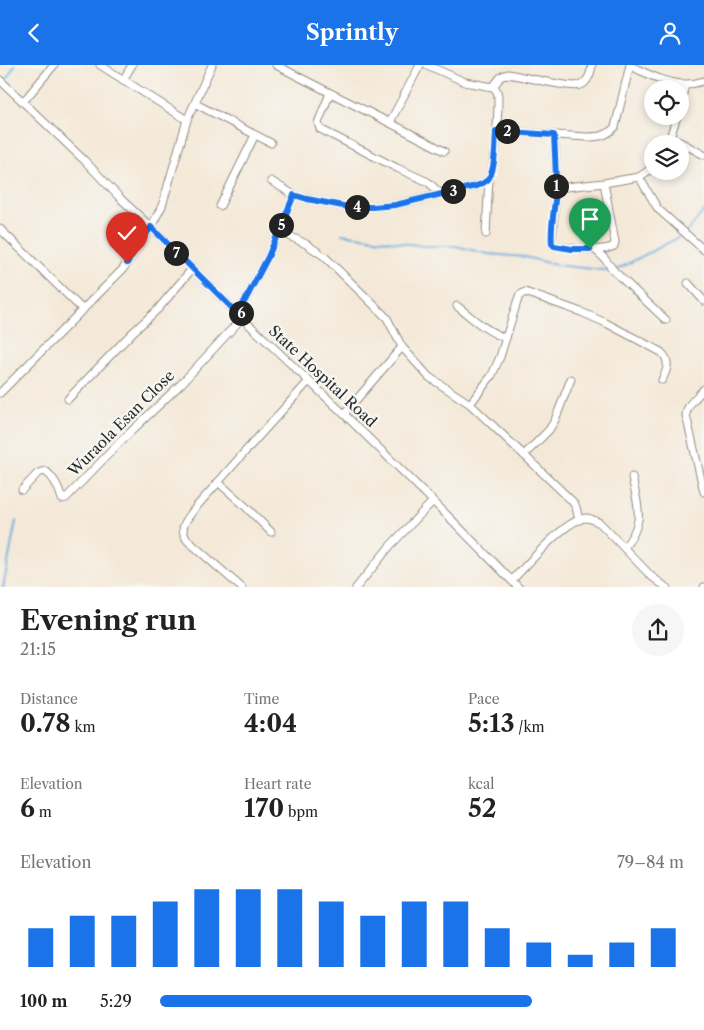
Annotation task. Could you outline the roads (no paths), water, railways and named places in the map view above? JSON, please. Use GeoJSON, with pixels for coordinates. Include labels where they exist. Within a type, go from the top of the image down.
{"type":"FeatureCollection","features":[{"type":"Feature","properties":{"kind":"street"},"geometry":{"type":"LineString","coordinates":[[22,102],[54,65]]}},
{"type":"Feature","properties":{"kind":"street"},"geometry":{"type":"LineString","coordinates":[[100,65],[188,120]]}},
{"type":"Feature","properties":{"kind":"street"},"geometry":{"type":"LineString","coordinates":[[123,80],[132,65]]}},
{"type":"Feature","properties":{"kind":"street"},"geometry":{"type":"LineString","coordinates":[[0,393],[123,269],[151,227],[162,206],[188,120],[212,65]]}},
{"type":"Feature","properties":{"kind":"street"},"geometry":{"type":"LineString","coordinates":[[276,65],[444,151]]}},
{"type":"Feature","properties":{"kind":"street"},"geometry":{"type":"LineString","coordinates":[[390,122],[420,65]]}},
{"type":"Feature","properties":{"kind":"street"},"geometry":{"type":"LineString","coordinates":[[427,65],[465,82],[493,87],[497,91],[496,131],[493,167],[490,177],[486,234]]}},
{"type":"Feature","properties":{"kind":"street"},"geometry":{"type":"LineString","coordinates":[[493,87],[500,77],[508,74],[578,86],[588,78],[592,65]]}},
{"type":"Feature","properties":{"kind":"street"},"geometry":{"type":"LineString","coordinates":[[496,131],[598,137],[610,133],[615,127],[630,65],[663,80]]}},
{"type":"Feature","properties":{"kind":"street","name":"State Hospital Road"},"geometry":{"type":"LineString","coordinates":[[1,80],[242,318],[344,414],[519,587]]}},
{"type":"Feature","properties":{"kind":"street"},"geometry":{"type":"LineString","coordinates":[[689,84],[704,81]]}},
{"type":"Feature","properties":{"kind":"street"},"geometry":{"type":"LineString","coordinates":[[330,93],[318,123],[320,129],[428,182],[441,194]]}},
{"type":"Feature","properties":{"kind":"street"},"geometry":{"type":"LineString","coordinates":[[196,104],[271,143]]}},
{"type":"Feature","properties":{"kind":"street"},"geometry":{"type":"LineString","coordinates":[[220,206],[255,135]]}},
{"type":"Feature","properties":{"kind":"street"},"geometry":{"type":"LineString","coordinates":[[554,135],[556,188],[552,235],[552,244],[554,246],[572,249],[612,248],[614,246],[616,242],[604,183]]}},
{"type":"Feature","properties":{"kind":"street"},"geometry":{"type":"LineString","coordinates":[[689,147],[704,155]]}},
{"type":"Feature","properties":{"kind":"street"},"geometry":{"type":"LineString","coordinates":[[556,188],[604,183],[639,177],[644,174]]}},
{"type":"Feature","properties":{"kind":"street"},"geometry":{"type":"LineString","coordinates":[[271,181],[294,195],[307,199],[348,207],[373,207],[395,205],[476,186],[485,183],[490,177]]}},
{"type":"Feature","properties":{"kind":"street"},"geometry":{"type":"LineString","coordinates":[[639,177],[658,209],[704,251]]}},
{"type":"Feature","properties":{"kind":"street"},"geometry":{"type":"LineString","coordinates":[[242,318],[241,308],[268,257],[294,195]]}},
{"type":"Feature","properties":{"kind":"street"},"geometry":{"type":"LineString","coordinates":[[0,229],[83,310]]}},
{"type":"Feature","properties":{"kind":"street"},"geometry":{"type":"LineString","coordinates":[[279,231],[312,247],[324,256],[387,318],[402,347],[429,377],[470,404],[524,455],[572,501],[576,507],[579,520]]}},
{"type":"Feature","properties":{"kind":"street"},"geometry":{"type":"LineString","coordinates":[[594,249],[614,271],[666,320]]}},
{"type":"Feature","properties":{"kind":"street"},"geometry":{"type":"LineString","coordinates":[[68,399],[158,309],[192,269]]}},
{"type":"Feature","properties":{"kind":"street"},"geometry":{"type":"LineString","coordinates":[[688,283],[704,301]]}},
{"type":"Feature","properties":{"kind":"street"},"geometry":{"type":"LineString","coordinates":[[470,404],[492,375],[500,357],[520,296],[525,292],[580,311],[661,352],[668,366],[662,380]]}},
{"type":"Feature","properties":{"kind":"street"},"geometry":{"type":"LineString","coordinates":[[457,306],[490,331],[506,338]]}},
{"type":"Feature","properties":{"kind":"street","name":"Wuraola Esan Close"},"geometry":{"type":"LineString","coordinates":[[22,490],[38,473],[45,471],[50,475],[60,491],[62,499],[66,498],[181,383],[242,318]]}},
{"type":"Feature","properties":{"kind":"street"},"geometry":{"type":"LineString","coordinates":[[344,414],[402,347]]}},
{"type":"Feature","properties":{"kind":"street"},"geometry":{"type":"LineString","coordinates":[[524,455],[549,430],[555,420],[571,379]]}},
{"type":"Feature","properties":{"kind":"street"},"geometry":{"type":"LineString","coordinates":[[242,587],[187,540],[183,527],[186,520],[235,462],[309,381]]}},
{"type":"Feature","properties":{"kind":"street"},"geometry":{"type":"LineString","coordinates":[[704,389],[691,403],[686,415],[704,492]]}},
{"type":"Feature","properties":{"kind":"street"},"geometry":{"type":"LineString","coordinates":[[624,548],[638,525],[639,515],[632,477]]}},
{"type":"Feature","properties":{"kind":"street"},"geometry":{"type":"LineString","coordinates":[[218,482],[271,531]]}},
{"type":"Feature","properties":{"kind":"street"},"geometry":{"type":"LineString","coordinates":[[356,587],[390,546],[433,501]]}},
{"type":"Feature","properties":{"kind":"street"},"geometry":{"type":"LineString","coordinates":[[512,580],[557,535],[573,522],[592,519],[600,523],[651,576],[667,587]]}},
{"type":"Feature","properties":{"kind":"waterway"},"geometry":{"type":"LineString","coordinates":[[5,81],[15,65]]}},
{"type":"Feature","properties":{"kind":"waterway"},"geometry":{"type":"LineString","coordinates":[[616,270],[685,234],[704,211]]}},
{"type":"Feature","properties":{"kind":"waterway"},"geometry":{"type":"LineString","coordinates":[[342,234],[423,246],[456,246],[488,254],[525,257],[556,265],[611,271]]}},
{"type":"Feature","properties":{"kind":"waterway"},"geometry":{"type":"LineString","coordinates":[[3,587],[16,521]]}}]}
